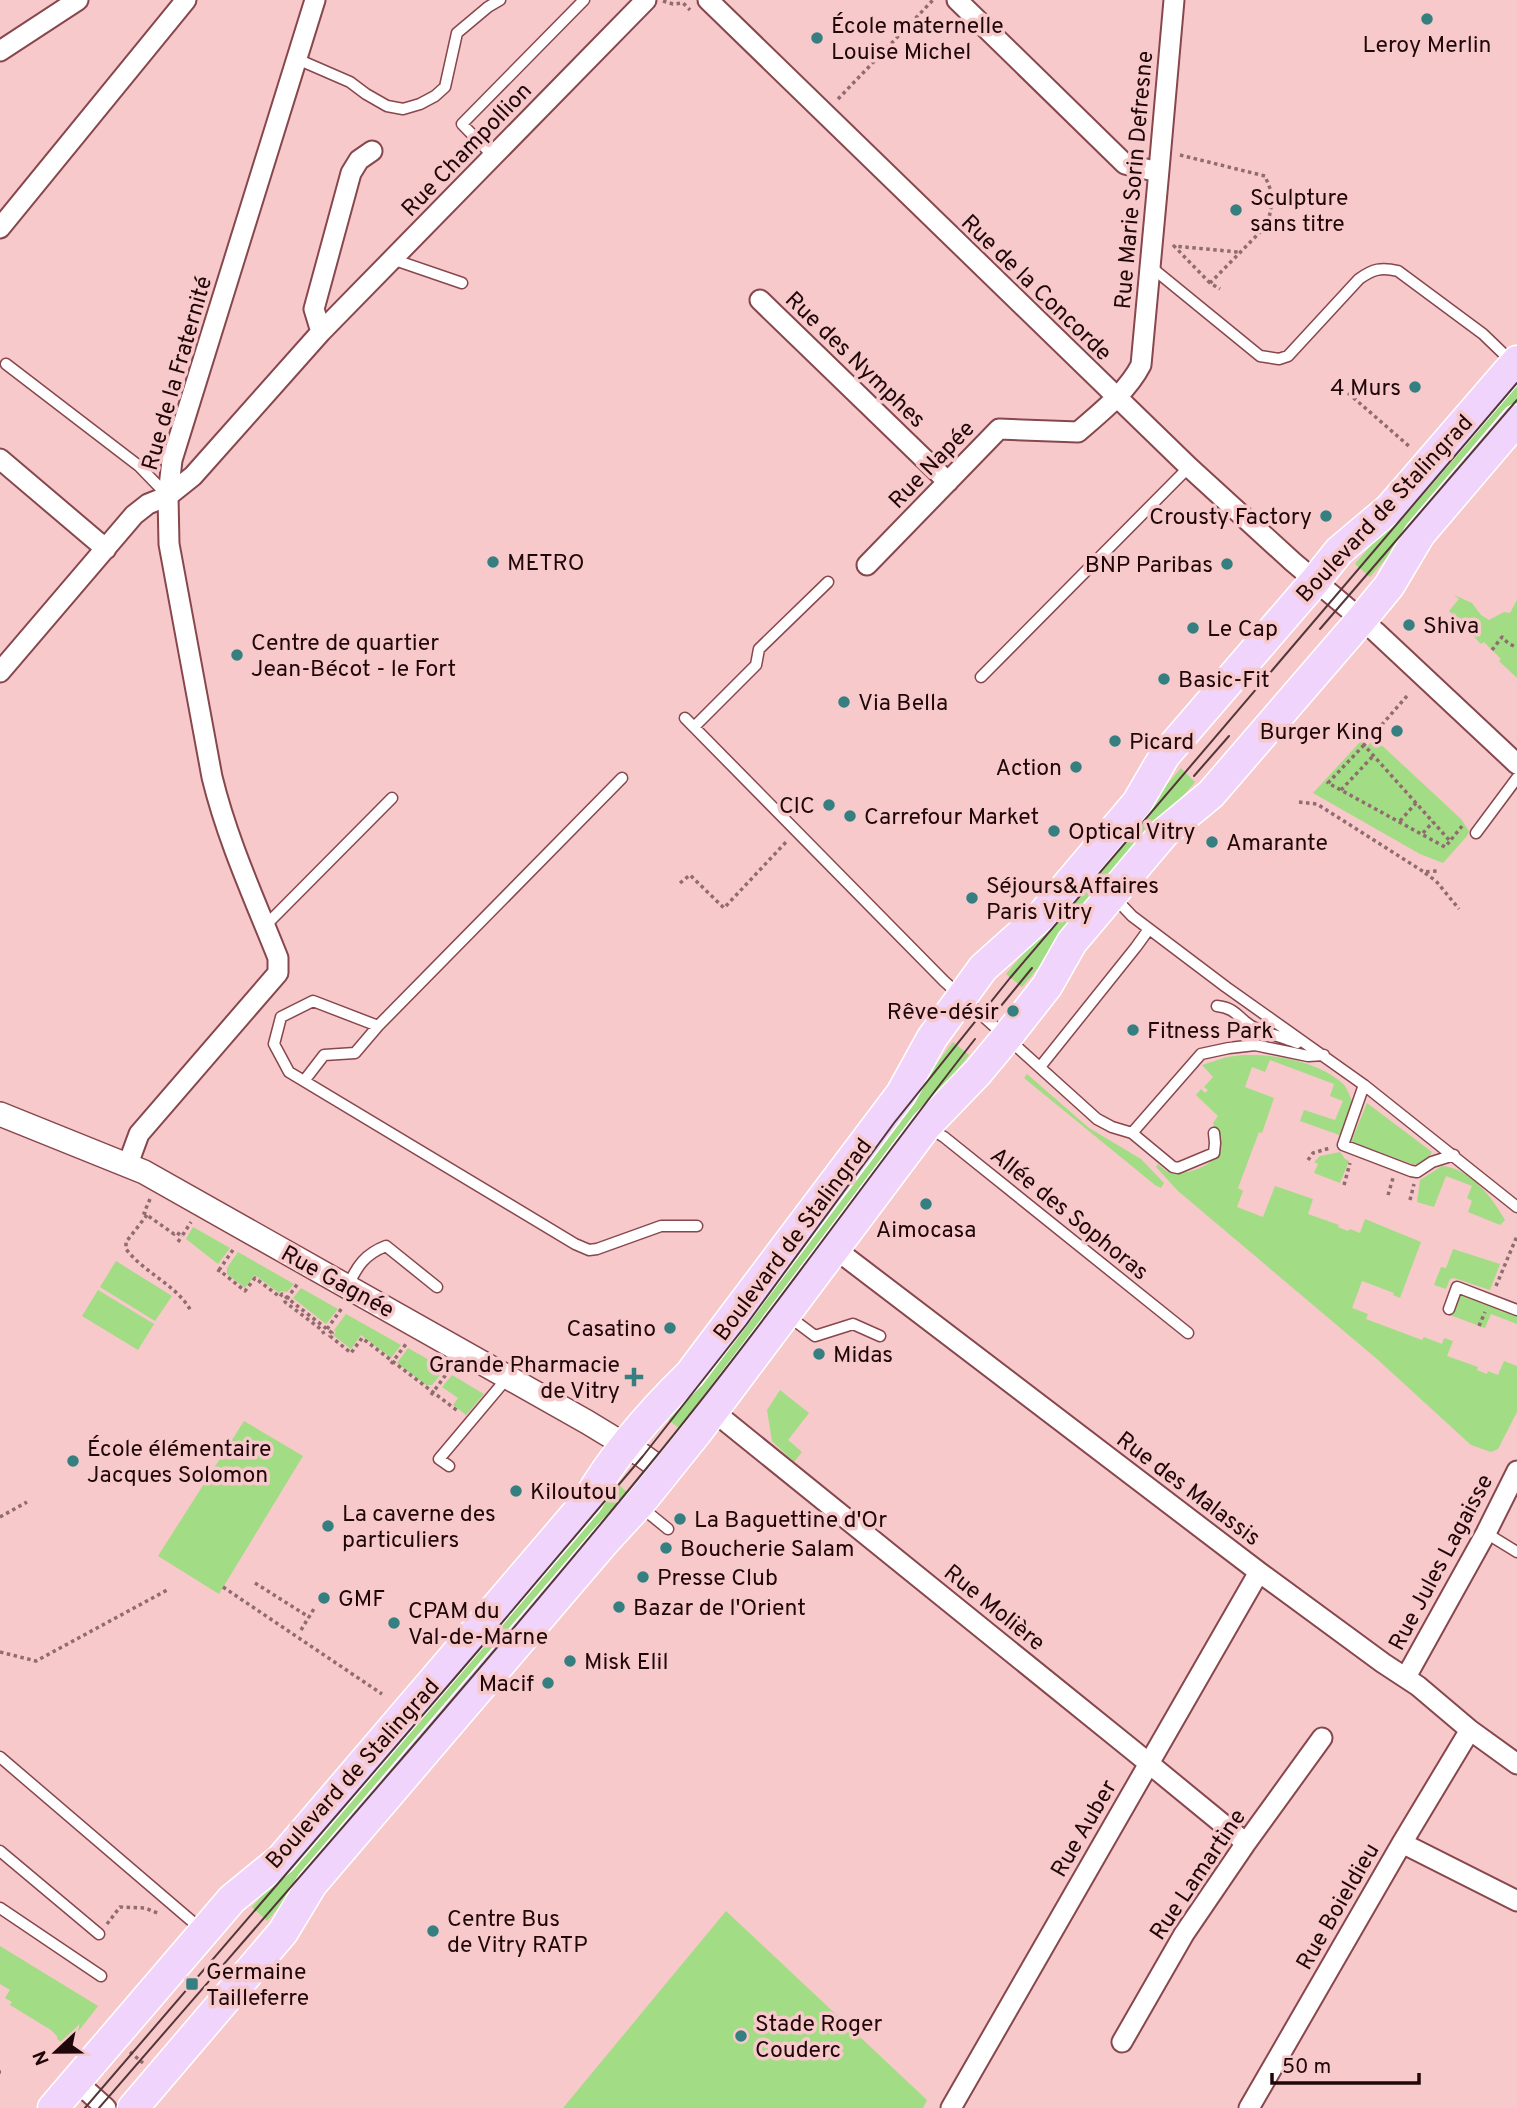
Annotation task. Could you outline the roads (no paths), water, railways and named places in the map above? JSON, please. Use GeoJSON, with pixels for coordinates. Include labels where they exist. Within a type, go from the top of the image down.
{"type":"FeatureCollection","features":[{"type":"Feature","properties":{"kind":"main road","name":"Boulevard de Stalingrad"},"geometry":{"type":"LineString","coordinates":[[53,2108],[232,1899],[281,1859],[579,1511],[601,1476],[664,1398],[690,1374],[755,1290],[901,1094],[932,1038],[983,968],[1042,915],[1137,803],[1168,751],[1339,551],[1391,508],[1516,363]]}},
{"type":"Feature","properties":{"kind":"main road","name":"Boulevard de Stalingrad"},"geometry":{"type":"LineString","coordinates":[[133,2108],[283,1932],[312,1884],[605,1541],[639,1505],[713,1411],[926,1126],[978,1072],[1047,986],[1072,942],[1164,833],[1210,794],[1361,620],[1390,586],[1420,534],[1517,421]]}},
{"type":"Feature","properties":{"kind":"street"},"geometry":{"type":"LineString","coordinates":[[0,51],[78,0]]}},
{"type":"Feature","properties":{"kind":"street"},"geometry":{"type":"LineString","coordinates":[[0,228],[186,0]]}},
{"type":"Feature","properties":{"kind":"street","name":"Rue de la Fraternité"},"geometry":{"type":"LineString","coordinates":[[128,1164],[139,1135],[278,973],[278,958],[233,848],[212,777],[169,544],[168,496],[172,460],[315,0]]}},
{"type":"Feature","properties":{"kind":"street","name":"Rue Champollion"},"geometry":{"type":"LineString","coordinates":[[0,672],[134,515],[148,504],[168,496],[193,476],[321,332],[646,0]]}},
{"type":"Feature","properties":{"kind":"street","name":"Rue de la Concorde"},"geometry":{"type":"LineString","coordinates":[[708,0],[1189,467],[1517,764]]}},
{"type":"Feature","properties":{"kind":"street"},"geometry":{"type":"LineString","coordinates":[[957,0],[1125,164],[1158,172]]}},
{"type":"Feature","properties":{"kind":"street","name":"Rue Marie Sorin Defresne"},"geometry":{"type":"LineString","coordinates":[[1116,398],[1135,377],[1140,365],[1174,0]]}},
{"type":"Feature","properties":{"kind":"street"},"geometry":{"type":"LineString","coordinates":[[321,332],[314,309],[351,173],[359,160],[372,151]]}},
{"type":"Feature","properties":{"kind":"street","name":"Rue des Nymphes"},"geometry":{"type":"LineString","coordinates":[[760,300],[948,482]]}},
{"type":"Feature","properties":{"kind":"street","name":"Rue Napée"},"geometry":{"type":"LineString","coordinates":[[867,565],[999,429],[1078,432],[1116,398]]}},
{"type":"Feature","properties":{"kind":"street"},"geometry":{"type":"LineString","coordinates":[[0,459],[106,549]]}},
{"type":"Feature","properties":{"kind":"street","name":"Rue Gagnée"},"geometry":{"type":"LineString","coordinates":[[0,1114],[128,1164],[345,1297],[508,1377],[626,1445],[665,1472]]}},
{"type":"Feature","properties":{"kind":"street","name":"Rue des Malassis"},"geometry":{"type":"LineString","coordinates":[[834,1248],[1259,1572],[1406,1677],[1470,1730],[1517,1764]]}},
{"type":"Feature","properties":{"kind":"street","name":"Rue Molière"},"geometry":{"type":"LineString","coordinates":[[713,1411],[1149,1762],[1245,1843]]}},
{"type":"Feature","properties":{"kind":"street","name":"Rue Jules Lagaisse"},"geometry":{"type":"LineString","coordinates":[[1406,1677],[1486,1533],[1517,1471]]}},
{"type":"Feature","properties":{"kind":"street","name":"Rue Auber"},"geometry":{"type":"LineString","coordinates":[[951,2108],[1259,1572]]}},
{"type":"Feature","properties":{"kind":"street","name":"Rue Boieldieu"},"geometry":{"type":"LineString","coordinates":[[1249,2108],[1470,1730]]}},
{"type":"Feature","properties":{"kind":"street","name":"Rue Lamartine"},"geometry":{"type":"LineString","coordinates":[[1122,2042],[1184,1934],[1245,1843],[1322,1738]]}},
{"type":"Feature","properties":{"kind":"street"},"geometry":{"type":"LineString","coordinates":[[1402,1843],[1517,1901]]}},
{"type":"Feature","properties":{"kind":"street"},"geometry":{"type":"LineString","coordinates":[[76,2081],[106,2108]]}},
{"type":"Feature","properties":{"kind":"lane"},"geometry":{"type":"LineString","coordinates":[[297,60],[350,82],[387,106],[403,109],[420,104],[445,87],[457,33],[500,0]]}},
{"type":"Feature","properties":{"kind":"lane"},"geometry":{"type":"LineString","coordinates":[[494,156],[462,124],[584,0]]}},
{"type":"Feature","properties":{"kind":"lane"},"geometry":{"type":"LineString","coordinates":[[392,259],[462,283]]}},
{"type":"Feature","properties":{"kind":"lane"},"geometry":{"type":"LineString","coordinates":[[1151,267],[1260,356],[1279,359],[1288,356],[1359,279],[1372,269],[1398,271],[1483,334],[1516,363]]}},
{"type":"Feature","properties":{"kind":"lane"},"geometry":{"type":"LineString","coordinates":[[6,364],[139,466],[168,496]]}},
{"type":"Feature","properties":{"kind":"lane"},"geometry":{"type":"LineString","coordinates":[[981,677],[1189,467]]}},
{"type":"Feature","properties":{"kind":"lane"},"geometry":{"type":"LineString","coordinates":[[694,727],[756,665],[760,649],[828,582]]}},
{"type":"Feature","properties":{"kind":"lane"},"geometry":{"type":"LineString","coordinates":[[685,718],[962,997],[1097,1119],[1132,1133],[1168,1165],[1178,1168],[1214,1153],[1214,1133]]}},
{"type":"Feature","properties":{"kind":"lane"},"geometry":{"type":"LineString","coordinates":[[304,1081],[324,1055],[355,1053],[378,1026],[622,778]]}},
{"type":"Feature","properties":{"kind":"lane"},"geometry":{"type":"LineString","coordinates":[[1476,833],[1517,778]]}},
{"type":"Feature","properties":{"kind":"lane"},"geometry":{"type":"LineString","coordinates":[[265,926],[392,798]]}},
{"type":"Feature","properties":{"kind":"lane"},"geometry":{"type":"LineString","coordinates":[[1112,895],[1132,916],[1226,988],[1364,1085],[1517,1207]]}},
{"type":"Feature","properties":{"kind":"lane"},"geometry":{"type":"LineString","coordinates":[[1040,1067],[1149,929]]}},
{"type":"Feature","properties":{"kind":"lane"},"geometry":{"type":"LineString","coordinates":[[378,1026],[313,1001],[281,1017],[274,1044],[289,1072],[575,1244],[589,1250],[597,1249],[661,1226],[697,1226]]}},
{"type":"Feature","properties":{"kind":"lane"},"geometry":{"type":"LineString","coordinates":[[1217,1006],[1236,1012],[1252,1027],[1324,1055]]}},
{"type":"Feature","properties":{"kind":"lane"},"geometry":{"type":"LineString","coordinates":[[1132,1133],[1201,1054],[1255,1045],[1308,1056],[1324,1055]]}},
{"type":"Feature","properties":{"kind":"lane"},"geometry":{"type":"LineString","coordinates":[[1364,1085],[1343,1146],[1417,1172],[1432,1162],[1454,1155]]}},
{"type":"Feature","properties":{"kind":"lane","name":"Allée des Sophoras"},"geometry":{"type":"LineString","coordinates":[[926,1126],[944,1137],[1188,1333]]}},
{"type":"Feature","properties":{"kind":"lane"},"geometry":{"type":"LineString","coordinates":[[345,1297],[363,1259],[386,1246],[437,1287]]}},
{"type":"Feature","properties":{"kind":"lane"},"geometry":{"type":"LineString","coordinates":[[1449,1309],[1457,1287],[1517,1310]]}},
{"type":"Feature","properties":{"kind":"lane"},"geometry":{"type":"LineString","coordinates":[[786,1314],[815,1336],[853,1324],[880,1336]]}},
{"type":"Feature","properties":{"kind":"lane"},"geometry":{"type":"LineString","coordinates":[[449,1466],[439,1459],[508,1377]]}},
{"type":"Feature","properties":{"kind":"lane"},"geometry":{"type":"LineString","coordinates":[[639,1505],[668,1529]]}},
{"type":"Feature","properties":{"kind":"lane"},"geometry":{"type":"LineString","coordinates":[[1486,1533],[1517,1552]]}},
{"type":"Feature","properties":{"kind":"lane"},"geometry":{"type":"LineString","coordinates":[[0,1757],[204,1932]]}},
{"type":"Feature","properties":{"kind":"lane"},"geometry":{"type":"LineString","coordinates":[[0,1851],[99,1934]]}},
{"type":"Feature","properties":{"kind":"lane"},"geometry":{"type":"LineString","coordinates":[[0,1908],[101,1976]]}},
{"type":"Feature","properties":{"kind":"tram line"},"geometry":{"type":"LineString","coordinates":[[85,2108],[643,1456],[746,1325],[894,1123],[1010,978],[1517,383]]}},
{"type":"Feature","properties":{"kind":"tram line"},"geometry":{"type":"LineString","coordinates":[[1320,629],[1517,400]]}},
{"type":"Feature","properties":{"kind":"tram line"},"geometry":{"type":"LineString","coordinates":[[1194,776],[1229,736]]}},
{"type":"Feature","properties":{"kind":"tram line"},"geometry":{"type":"LineString","coordinates":[[996,1012],[1032,968]]}},
{"type":"Feature","properties":{"kind":"tram line"},"geometry":{"type":"LineString","coordinates":[[99,2108],[583,1546],[733,1359],[975,1039]]}},
{"type":"Feature","properties":{"kind":"place","name":"Leroy Merlin"},"geometry":{"type":"Point","coordinates":[1427,19]}},
{"type":"Feature","properties":{"kind":"place","name":"École maternelle Louise Michel"},"geometry":{"type":"Point","coordinates":[817,38]}},
{"type":"Feature","properties":{"kind":"place","name":"Sculpture sans titre"},"geometry":{"type":"Point","coordinates":[1236,210]}},
{"type":"Feature","properties":{"kind":"place","name":"4 Murs"},"geometry":{"type":"Point","coordinates":[1415,387]}},
{"type":"Feature","properties":{"kind":"place","name":"Crousty Factory"},"geometry":{"type":"Point","coordinates":[1326,516]}},
{"type":"Feature","properties":{"kind":"place","name":"METRO"},"geometry":{"type":"Point","coordinates":[493,562]}},
{"type":"Feature","properties":{"kind":"place","name":"BNP Paribas"},"geometry":{"type":"Point","coordinates":[1227,564]}},
{"type":"Feature","properties":{"kind":"place","name":"Shiva"},"geometry":{"type":"Point","coordinates":[1409,625]}},
{"type":"Feature","properties":{"kind":"place","name":"Le Cap"},"geometry":{"type":"Point","coordinates":[1193,628]}},
{"type":"Feature","properties":{"kind":"place","name":"Centre de quartier Jean-Bécot - le Fort"},"geometry":{"type":"Point","coordinates":[237,655]}},
{"type":"Feature","properties":{"kind":"place","name":"Basic-Fit"},"geometry":{"type":"Point","coordinates":[1164,679]}},
{"type":"Feature","properties":{"kind":"place","name":"Via Bella"},"geometry":{"type":"Point","coordinates":[844,702]}},
{"type":"Feature","properties":{"kind":"place","name":"Burger King"},"geometry":{"type":"Point","coordinates":[1397,731]}},
{"type":"Feature","properties":{"kind":"place","name":"Picard"},"geometry":{"type":"Point","coordinates":[1115,741]}},
{"type":"Feature","properties":{"kind":"place","name":"Action"},"geometry":{"type":"Point","coordinates":[1076,767]}},
{"type":"Feature","properties":{"kind":"place","name":"CIC"},"geometry":{"type":"Point","coordinates":[829,805]}},
{"type":"Feature","properties":{"kind":"place","name":"Carrefour Market"},"geometry":{"type":"Point","coordinates":[850,816]}},
{"type":"Feature","properties":{"kind":"place","name":"Optical Vitry"},"geometry":{"type":"Point","coordinates":[1054,831]}},
{"type":"Feature","properties":{"kind":"place","name":"Amarante"},"geometry":{"type":"Point","coordinates":[1212,842]}},
{"type":"Feature","properties":{"kind":"place","name":"Séjours&Affaires Paris Vitry"},"geometry":{"type":"Point","coordinates":[972,898]}},
{"type":"Feature","properties":{"kind":"place","name":"Rêve-désir"},"geometry":{"type":"Point","coordinates":[1013,1011]}},
{"type":"Feature","properties":{"kind":"place","name":"Fitness Park"},"geometry":{"type":"Point","coordinates":[1133,1030]}},
{"type":"Feature","properties":{"kind":"place","name":"Aimocasa"},"geometry":{"type":"Point","coordinates":[926,1204]}},
{"type":"Feature","properties":{"kind":"place","name":"Casatino"},"geometry":{"type":"Point","coordinates":[670,1328]}},
{"type":"Feature","properties":{"kind":"place","name":"Midas"},"geometry":{"type":"Point","coordinates":[819,1354]}},
{"type":"Feature","properties":{"kind":"place","name":"Grande Pharmacie de Vitry"},"geometry":{"type":"Point","coordinates":[634,1377]}},
{"type":"Feature","properties":{"kind":"place","name":"École élémentaire Jacques Solomon"},"geometry":{"type":"Point","coordinates":[73,1461]}},
{"type":"Feature","properties":{"kind":"place","name":"Kiloutou"},"geometry":{"type":"Point","coordinates":[516,1491]}},
{"type":"Feature","properties":{"kind":"place","name":"La Baguettine d'Or"},"geometry":{"type":"Point","coordinates":[680,1519]}},
{"type":"Feature","properties":{"kind":"place","name":"La caverne des particuliers"},"geometry":{"type":"Point","coordinates":[328,1526]}},
{"type":"Feature","properties":{"kind":"place","name":"Boucherie Salam"},"geometry":{"type":"Point","coordinates":[666,1548]}},
{"type":"Feature","properties":{"kind":"place","name":"Presse Club"},"geometry":{"type":"Point","coordinates":[643,1577]}},
{"type":"Feature","properties":{"kind":"place","name":"GMF"},"geometry":{"type":"Point","coordinates":[324,1598]}},
{"type":"Feature","properties":{"kind":"place","name":"Bazar de l'Orient"},"geometry":{"type":"Point","coordinates":[619,1607]}},
{"type":"Feature","properties":{"kind":"place","name":"CPAM du Val-de-Marne"},"geometry":{"type":"Point","coordinates":[394,1623]}},
{"type":"Feature","properties":{"kind":"place","name":"Misk Elil"},"geometry":{"type":"Point","coordinates":[570,1661]}},
{"type":"Feature","properties":{"kind":"place","name":"Macif"},"geometry":{"type":"Point","coordinates":[548,1683]}},
{"type":"Feature","properties":{"kind":"place","name":"Centre Bus de Vitry RATP"},"geometry":{"type":"Point","coordinates":[433,1931]}},
{"type":"Feature","properties":{"kind":"place","name":"Germaine Tailleferre"},"geometry":{"type":"Point","coordinates":[192,1984]}},
{"type":"Feature","properties":{"kind":"place","name":"Stade Roger Couderc"},"geometry":{"type":"Point","coordinates":[741,2036]}}]}
